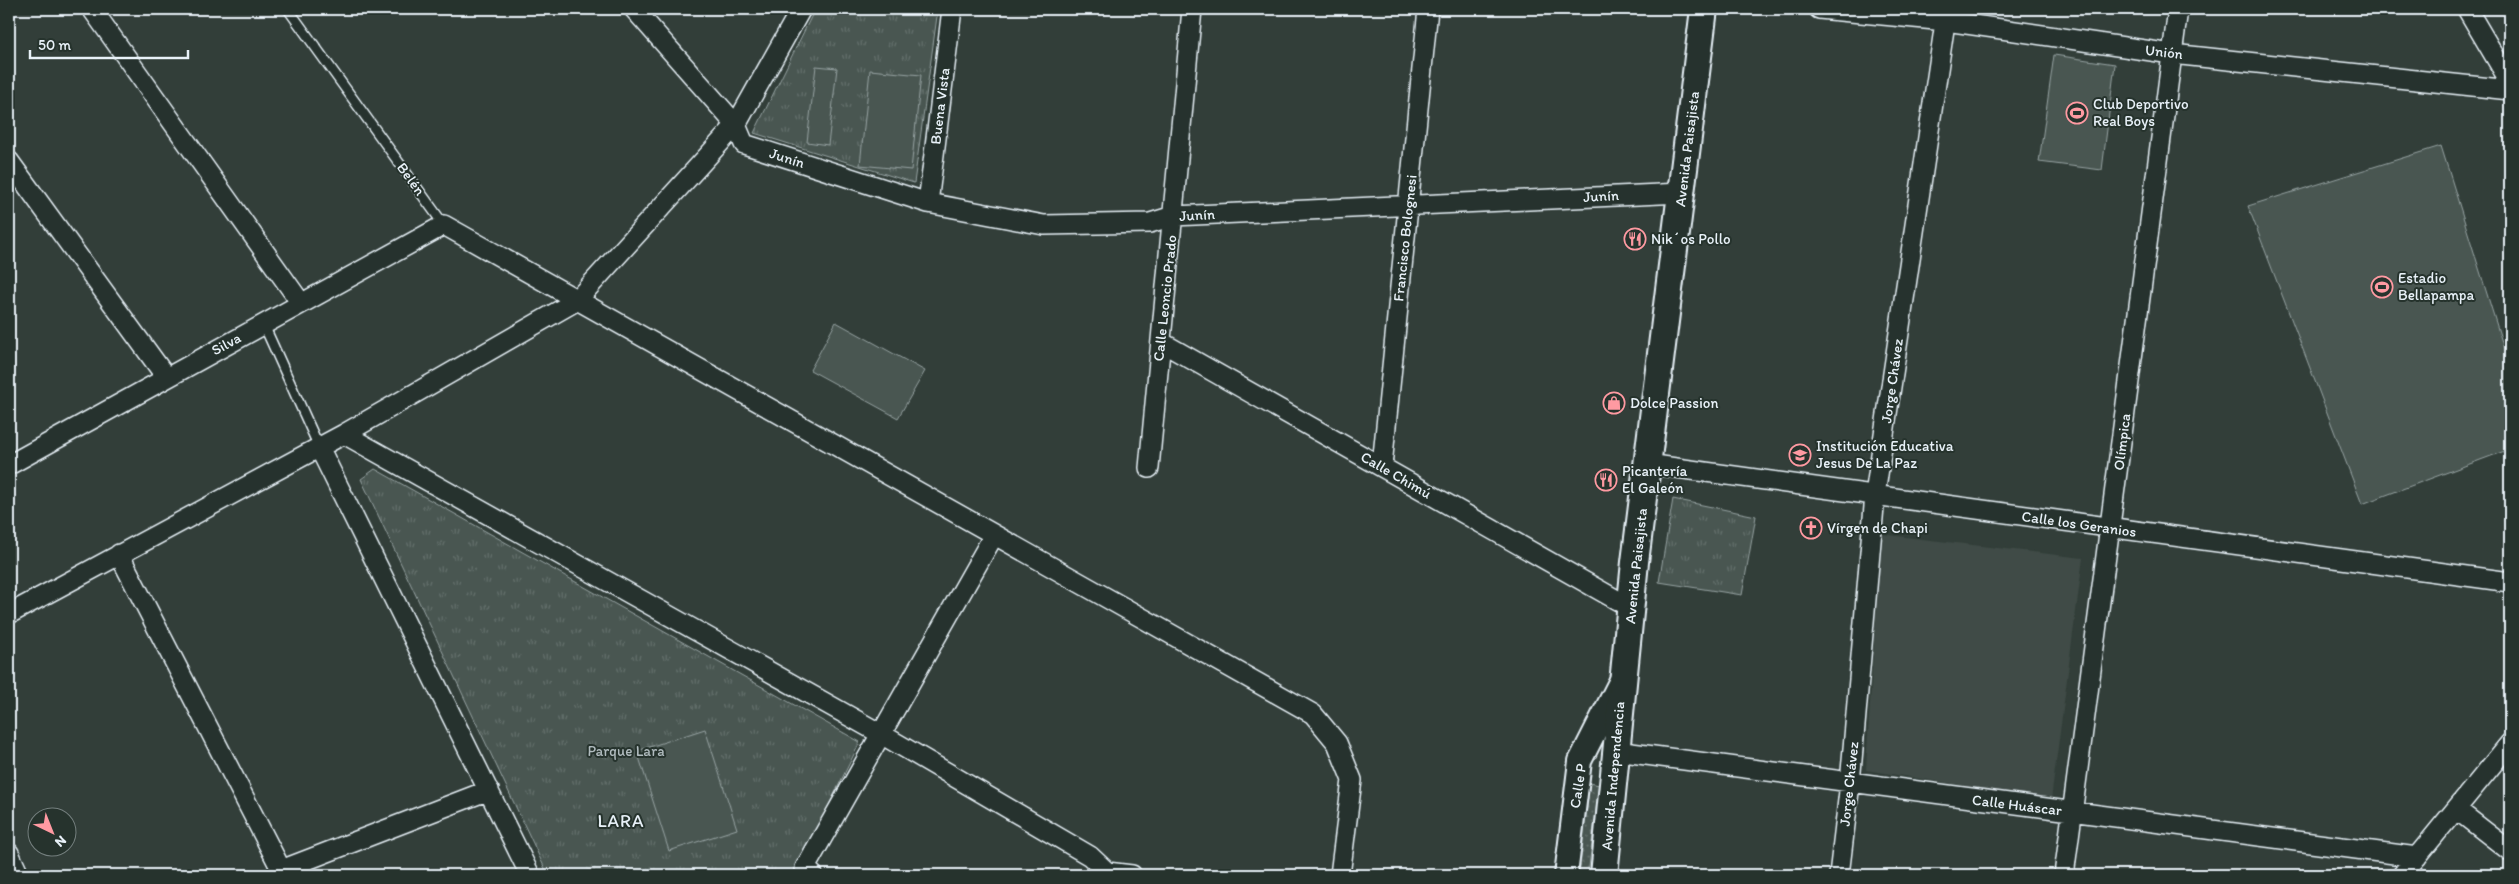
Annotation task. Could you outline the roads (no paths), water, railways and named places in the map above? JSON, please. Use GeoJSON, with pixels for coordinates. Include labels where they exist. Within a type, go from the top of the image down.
{"type":"FeatureCollection","features":[{"type":"Feature","properties":{"kind":"main road","name":"Avenida Paisajista"},"geometry":{"type":"LineString","coordinates":[[1622,676],[1704,9]]}},
{"type":"Feature","properties":{"kind":"main road","name":"Avenida Independencia"},"geometry":{"type":"LineString","coordinates":[[1604,875],[1622,676]]}},
{"type":"Feature","properties":{"kind":"street"},"geometry":{"type":"LineString","coordinates":[[92,9],[301,303]]}},
{"type":"Feature","properties":{"kind":"street","name":"Junín"},"geometry":{"type":"LineString","coordinates":[[634,9],[736,125],[744,144],[928,203],[1044,225],[1150,223],[1173,216],[1682,192]]}},
{"type":"Feature","properties":{"kind":"street"},"geometry":{"type":"LineString","coordinates":[[9,614],[344,434],[576,302],[736,125],[801,9]]}},
{"type":"Feature","properties":{"kind":"street","name":"Buena Vista"},"geometry":{"type":"LineString","coordinates":[[928,203],[952,9]]}},
{"type":"Feature","properties":{"kind":"street","name":"Calle Leoncio Prado"},"geometry":{"type":"LineString","coordinates":[[1149,468],[1192,9]]}},
{"type":"Feature","properties":{"kind":"street","name":"Francisco Bolognesi"},"geometry":{"type":"LineString","coordinates":[[1382,466],[1428,9]]}},
{"type":"Feature","properties":{"kind":"street","name":"Unión"},"geometry":{"type":"LineString","coordinates":[[1819,9],[1946,15],[2172,54],[2510,90]]}},
{"type":"Feature","properties":{"kind":"street","name":"Olímpica"},"geometry":{"type":"LineString","coordinates":[[2064,875],[2178,9]]}},
{"type":"Feature","properties":{"kind":"street"},"geometry":{"type":"LineString","coordinates":[[2467,9],[2510,82]]}},
{"type":"Feature","properties":{"kind":"street","name":"Jorge Chávez"},"geometry":{"type":"LineString","coordinates":[[1839,875],[1850,783],[1875,495],[1946,15]]}},
{"type":"Feature","properties":{"kind":"street"},"geometry":{"type":"LineString","coordinates":[[9,161],[166,377]]}},
{"type":"Feature","properties":{"kind":"street","name":"Silva"},"geometry":{"type":"LineString","coordinates":[[9,465],[263,323],[444,225]]}},
{"type":"Feature","properties":{"kind":"street","name":"Belén"},"geometry":{"type":"LineString","coordinates":[[444,225],[456,230],[576,302],[1312,714],[1337,743],[1352,780],[1340,875]]}},
{"type":"Feature","properties":{"kind":"street","name":"Calle Chimú"},"geometry":{"type":"LineString","coordinates":[[1160,342],[1631,608]]}},
{"type":"Feature","properties":{"kind":"street"},"geometry":{"type":"LineString","coordinates":[[344,434],[881,734],[1090,856],[1107,874],[1132,875]]}},
{"type":"Feature","properties":{"kind":"street"},"geometry":{"type":"LineString","coordinates":[[319,447],[530,875]]}},
{"type":"Feature","properties":{"kind":"street","name":"Calle los Geranios"},"geometry":{"type":"LineString","coordinates":[[1647,464],[2510,582]]}},
{"type":"Feature","properties":{"kind":"street"},"geometry":{"type":"LineString","coordinates":[[813,875],[805,868],[994,535]]}},
{"type":"Feature","properties":{"kind":"street"},"geometry":{"type":"LineString","coordinates":[[119,554],[282,873],[489,790]]}},
{"type":"Feature","properties":{"kind":"street","name":"Calle P"},"geometry":{"type":"LineString","coordinates":[[1566,875],[1580,761],[1622,676]]}},
{"type":"Feature","properties":{"kind":"street"},"geometry":{"type":"LineString","coordinates":[[2402,875],[2510,743]]}},
{"type":"Feature","properties":{"kind":"street","name":"Calle Huáscar"},"geometry":{"type":"LineString","coordinates":[[1616,752],[2418,857]]}},
{"type":"Feature","properties":{"kind":"street"},"geometry":{"type":"LineString","coordinates":[[2456,809],[2510,851]]}},
{"type":"Feature","properties":{"kind":"street"},"geometry":{"type":"LineString","coordinates":[[9,853],[19,875]]}},
{"type":"Feature","properties":{"kind":"lane","name":"Belén"},"geometry":{"type":"LineString","coordinates":[[288,9],[444,225]]}},
{"type":"Feature","properties":{"kind":"lane"},"geometry":{"type":"LineString","coordinates":[[263,323],[319,447]]}},
{"type":"Feature","properties":{"kind":"place","name":"Club Deportivo Real Boys"},"geometry":{"type":"Point","coordinates":[2077,113]}},
{"type":"Feature","properties":{"kind":"place","name":"Nik´os Pollo"},"geometry":{"type":"Point","coordinates":[1635,239]}},
{"type":"Feature","properties":{"kind":"place","name":"Estadio Bellapampa"},"geometry":{"type":"Point","coordinates":[2382,287]}},
{"type":"Feature","properties":{"kind":"place","name":"Dolce Passion"},"geometry":{"type":"Point","coordinates":[1614,403]}},
{"type":"Feature","properties":{"kind":"place","name":"Institución Educativa Jesus De La Paz"},"geometry":{"type":"Point","coordinates":[1800,455]}},
{"type":"Feature","properties":{"kind":"place","name":"Picantería El Galeón"},"geometry":{"type":"Point","coordinates":[1606,480]}},
{"type":"Feature","properties":{"kind":"place","name":"Vírgen de Chapi"},"geometry":{"type":"Point","coordinates":[1811,528]}},
{"type":"Feature","properties":{"kind":"district","name":"LARA"},"geometry":{"type":"Point","coordinates":[621,821]}},
{"type":"Feature","properties":{"kind":"park label","name":"Parque Lara"},"geometry":{"type":"Point","coordinates":[626,751]}}]}
